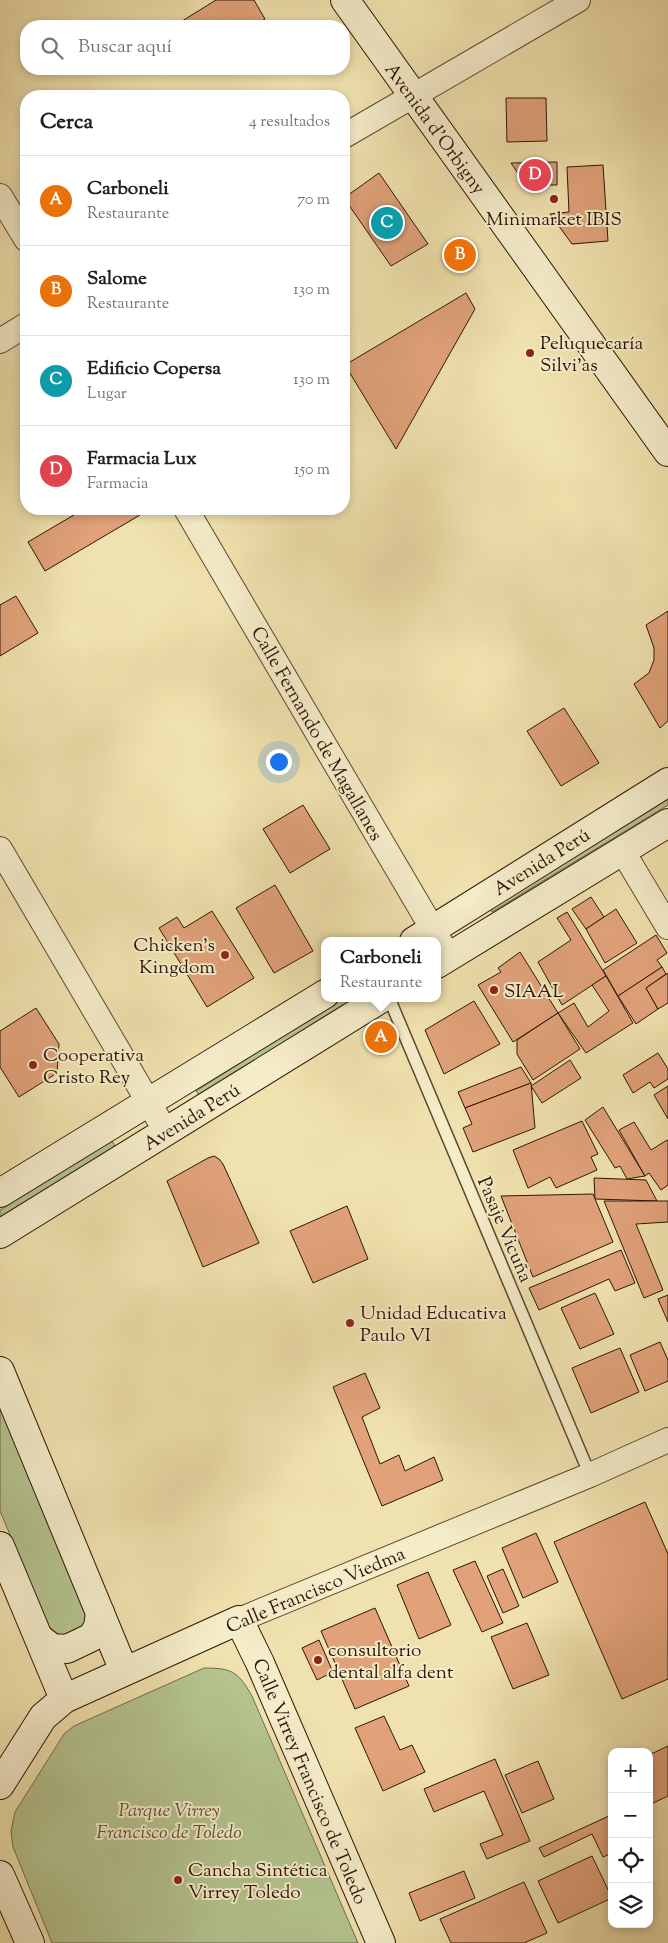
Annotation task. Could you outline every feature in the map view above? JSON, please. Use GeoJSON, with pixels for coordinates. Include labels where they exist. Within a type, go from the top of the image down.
{"type":"FeatureCollection","features":[{"type":"Feature","properties":{"kind":"main road","name":"Avenida d'Orbigny"},"geometry":{"type":"LineString","coordinates":[[344,0],[668,452]]}},
{"type":"Feature","properties":{"kind":"main road","name":"Avenida Perú"},"geometry":{"type":"LineString","coordinates":[[423,935],[668,782]]}},
{"type":"Feature","properties":{"kind":"main road","name":"Avenida Perú"},"geometry":{"type":"LineString","coordinates":[[443,960],[668,823]]}},
{"type":"Feature","properties":{"kind":"main road","name":"Avenida Perú"},"geometry":{"type":"LineString","coordinates":[[0,1193],[321,996]]}},
{"type":"Feature","properties":{"kind":"main road","name":"Avenida Perú"},"geometry":{"type":"LineString","coordinates":[[0,1234],[376,1002]]}},
{"type":"Feature","properties":{"kind":"main road"},"geometry":{"type":"LineString","coordinates":[[0,1372],[124,1671]]}},
{"type":"Feature","properties":{"kind":"main road"},"geometry":{"type":"LineString","coordinates":[[0,1546],[64,1699]]}},
{"type":"Feature","properties":{"kind":"main road"},"geometry":{"type":"LineString","coordinates":[[39,1638],[52,1648],[67,1648],[92,1637],[98,1627],[100,1613]]}},
{"type":"Feature","properties":{"kind":"main road","name":"Calle Francisco Viedma"},"geometry":{"type":"LineString","coordinates":[[0,1785],[43,1717],[64,1699],[239,1620]]}},
{"type":"Feature","properties":{"kind":"main road","name":"Calle Virrey Francisco de Toledo"},"geometry":{"type":"LineString","coordinates":[[239,1620],[260,1663],[381,1943]]}},
{"type":"Feature","properties":{"kind":"main road"},"geometry":{"type":"LineString","coordinates":[[0,1875],[30,1943]]}},
{"type":"Feature","properties":{"kind":"street"},"geometry":{"type":"LineString","coordinates":[[350,132],[578,0]]}},
{"type":"Feature","properties":{"kind":"street"},"geometry":{"type":"LineString","coordinates":[[0,196],[20,229]]}},
{"type":"Feature","properties":{"kind":"street"},"geometry":{"type":"LineString","coordinates":[[0,340],[20,328]]}},
{"type":"Feature","properties":{"kind":"street","name":"Calle Fernando de Magallanes"},"geometry":{"type":"LineString","coordinates":[[189,515],[423,935]]}},
{"type":"Feature","properties":{"kind":"street"},"geometry":{"type":"LineString","coordinates":[[0,850],[166,1132]]}},
{"type":"Feature","properties":{"kind":"street"},"geometry":{"type":"LineString","coordinates":[[622,850],[668,926]]}},
{"type":"Feature","properties":{"kind":"street","name":"Calle Francisco Viedma"},"geometry":{"type":"LineString","coordinates":[[239,1620],[668,1440]]}},
{"type":"Feature","properties":{"kind":"lane","name":"Pasaje Vicuña"},"geometry":{"type":"LineString","coordinates":[[391,1002],[590,1474]]}},
{"type":"Feature","properties":{"kind":"green space"},"geometry":{"type":"Polygon","coordinates":[[[668,797],[668,805],[492,912],[489,907],[668,797]]]}},
{"type":"Feature","properties":{"kind":"green space"},"geometry":{"type":"Polygon","coordinates":[[[338,1002],[348,1002],[199,1095],[196,1091],[338,1002]]]}},
{"type":"Feature","properties":{"kind":"green space"},"geometry":{"type":"Polygon","coordinates":[[[112,1141],[116,1148],[0,1219],[0,1210],[112,1141]]]}},
{"type":"Feature","properties":{"kind":"green space"},"geometry":{"type":"Polygon","coordinates":[[[0,1399],[89,1611],[88,1623],[64,1636],[53,1632],[48,1625],[0,1511],[0,1399]]]}},
{"type":"Feature","properties":{"kind":"green space","name":"Parque Virrey Francisco de Toledo"},"geometry":{"type":"Polygon","coordinates":[[[204,1668],[222,1669],[234,1673],[243,1681],[252,1696],[358,1943],[52,1943],[13,1847],[11,1831],[15,1812],[64,1734],[74,1726],[204,1668]]]}},
{"type":"Feature","properties":{"kind":"building"},"geometry":{"type":"Polygon","coordinates":[[[216,0],[254,0],[265,19],[263,20],[184,20],[216,0]]]}},
{"type":"Feature","properties":{"kind":"building"},"geometry":{"type":"Polygon","coordinates":[[[506,98],[546,98],[547,141],[507,142],[506,98]]]}},
{"type":"Feature","properties":{"kind":"building"},"geometry":{"type":"Polygon","coordinates":[[[557,162],[557,185],[526,185],[511,163],[557,162]]]}},
{"type":"Feature","properties":{"kind":"building"},"geometry":{"type":"Polygon","coordinates":[[[603,165],[608,241],[572,244],[550,214],[569,212],[567,167],[603,165]]]}},
{"type":"Feature","properties":{"kind":"building"},"geometry":{"type":"Polygon","coordinates":[[[379,173],[428,244],[391,266],[350,207],[350,194],[379,173]]]}},
{"type":"Feature","properties":{"kind":"building"},"geometry":{"type":"Polygon","coordinates":[[[466,293],[475,309],[396,449],[350,373],[350,362],[466,293]]]}},
{"type":"Feature","properties":{"kind":"building"},"geometry":{"type":"Polygon","coordinates":[[[74,515],[140,515],[45,571],[28,542],[74,515]]]}},
{"type":"Feature","properties":{"kind":"building"},"geometry":{"type":"Polygon","coordinates":[[[16,596],[38,633],[0,656],[0,605],[16,596]]]}},
{"type":"Feature","properties":{"kind":"building"},"geometry":{"type":"Polygon","coordinates":[[[668,611],[668,721],[660,728],[634,684],[649,673],[654,660],[654,648],[646,625],[668,611]]]}},
{"type":"Feature","properties":{"kind":"building"},"geometry":{"type":"Polygon","coordinates":[[[564,708],[599,763],[561,786],[527,731],[564,708]]]}},
{"type":"Feature","properties":{"kind":"building"},"geometry":{"type":"Polygon","coordinates":[[[303,805],[330,849],[290,873],[263,829],[303,805]]]}},
{"type":"Feature","properties":{"kind":"building"},"geometry":{"type":"Polygon","coordinates":[[[275,885],[313,951],[274,973],[236,908],[275,885]]]}},
{"type":"Feature","properties":{"kind":"building"},"geometry":{"type":"Polygon","coordinates":[[[591,897],[604,917],[586,929],[572,909],[591,897]]]}},
{"type":"Feature","properties":{"kind":"building"},"geometry":{"type":"Polygon","coordinates":[[[616,909],[637,943],[605,963],[586,929],[616,909]]]}},
{"type":"Feature","properties":{"kind":"building"},"geometry":{"type":"Polygon","coordinates":[[[212,911],[254,978],[207,1007],[159,928],[177,917],[184,928],[212,911]]]}},
{"type":"Feature","properties":{"kind":"building"},"geometry":{"type":"Polygon","coordinates":[[[567,912],[606,976],[562,1005],[538,962],[571,940],[557,918],[567,912]]]}},
{"type":"Feature","properties":{"kind":"building"},"geometry":{"type":"Polygon","coordinates":[[[656,935],[667,953],[657,960],[662,967],[618,996],[603,970],[656,935]]]}},
{"type":"Feature","properties":{"kind":"building"},"geometry":{"type":"Polygon","coordinates":[[[520,952],[558,1013],[513,1042],[478,985],[501,972],[498,968],[520,952]]]}},
{"type":"Feature","properties":{"kind":"building"},"geometry":{"type":"Polygon","coordinates":[[[662,967],[666,974],[646,988],[658,1009],[636,1024],[618,996],[662,967]]]}},
{"type":"Feature","properties":{"kind":"building"},"geometry":{"type":"Polygon","coordinates":[[[668,973],[668,1003],[658,1009],[646,988],[668,973]]]}},
{"type":"Feature","properties":{"kind":"building"},"geometry":{"type":"Polygon","coordinates":[[[606,976],[633,1023],[586,1053],[558,1013],[574,1003],[588,1027],[609,1011],[592,985],[606,976]]]}},
{"type":"Feature","properties":{"kind":"building"},"geometry":{"type":"Polygon","coordinates":[[[474,1001],[500,1044],[444,1074],[425,1030],[474,1001]]]}},
{"type":"Feature","properties":{"kind":"building"},"geometry":{"type":"Polygon","coordinates":[[[36,1008],[59,1044],[57,1073],[19,1097],[0,1067],[0,1031],[36,1008]]]}},
{"type":"Feature","properties":{"kind":"building"},"geometry":{"type":"Polygon","coordinates":[[[558,1013],[580,1049],[533,1080],[517,1054],[517,1040],[558,1013]]]}},
{"type":"Feature","properties":{"kind":"building"},"geometry":{"type":"Polygon","coordinates":[[[658,1053],[668,1069],[668,1079],[654,1088],[650,1082],[633,1093],[623,1075],[658,1053]]]}},
{"type":"Feature","properties":{"kind":"building"},"geometry":{"type":"Polygon","coordinates":[[[570,1060],[581,1078],[542,1103],[531,1086],[570,1060]]]}},
{"type":"Feature","properties":{"kind":"building"},"geometry":{"type":"Polygon","coordinates":[[[521,1067],[531,1083],[465,1108],[458,1092],[521,1067]]]}},
{"type":"Feature","properties":{"kind":"building"},"geometry":{"type":"Polygon","coordinates":[[[531,1083],[535,1128],[473,1152],[463,1128],[472,1124],[465,1108],[531,1083]]]}},
{"type":"Feature","properties":{"kind":"building"},"geometry":{"type":"Polygon","coordinates":[[[668,1086],[668,1119],[654,1095],[668,1086]]]}},
{"type":"Feature","properties":{"kind":"building"},"geometry":{"type":"Polygon","coordinates":[[[603,1107],[645,1176],[627,1179],[620,1166],[615,1168],[585,1120],[603,1107]]]}},
{"type":"Feature","properties":{"kind":"building"},"geometry":{"type":"Polygon","coordinates":[[[582,1121],[598,1154],[591,1157],[597,1170],[556,1188],[550,1177],[528,1188],[513,1150],[582,1121]]]}},
{"type":"Feature","properties":{"kind":"building"},"geometry":{"type":"Polygon","coordinates":[[[634,1122],[651,1150],[668,1141],[668,1185],[661,1190],[649,1173],[645,1176],[619,1130],[634,1122]]]}},
{"type":"Feature","properties":{"kind":"building"},"geometry":{"type":"Polygon","coordinates":[[[214,1156],[223,1164],[259,1243],[203,1267],[167,1181],[214,1156]]]}},
{"type":"Feature","properties":{"kind":"building"},"geometry":{"type":"Polygon","coordinates":[[[594,1178],[646,1180],[657,1201],[595,1199],[594,1178]]]}},
{"type":"Feature","properties":{"kind":"building"},"geometry":{"type":"Polygon","coordinates":[[[593,1194],[613,1242],[533,1277],[501,1196],[593,1194]]]}},
{"type":"Feature","properties":{"kind":"building"},"geometry":{"type":"Polygon","coordinates":[[[604,1201],[668,1201],[668,1222],[636,1224],[663,1290],[644,1298],[604,1201]]]}},
{"type":"Feature","properties":{"kind":"building"},"geometry":{"type":"Polygon","coordinates":[[[347,1206],[368,1259],[313,1283],[290,1231],[347,1206]]]}},
{"type":"Feature","properties":{"kind":"building"},"geometry":{"type":"Polygon","coordinates":[[[621,1250],[635,1283],[615,1291],[609,1279],[539,1310],[529,1288],[621,1250]]]}},
{"type":"Feature","properties":{"kind":"building"},"geometry":{"type":"Polygon","coordinates":[[[595,1293],[614,1334],[580,1349],[561,1308],[595,1293]]]}},
{"type":"Feature","properties":{"kind":"building"},"geometry":{"type":"Polygon","coordinates":[[[668,1295],[668,1322],[658,1299],[668,1295]]]}},
{"type":"Feature","properties":{"kind":"building"},"geometry":{"type":"Polygon","coordinates":[[[660,1342],[668,1360],[668,1381],[645,1391],[630,1355],[660,1342]]]}},
{"type":"Feature","properties":{"kind":"building"},"geometry":{"type":"Polygon","coordinates":[[[620,1348],[639,1392],[591,1413],[572,1368],[620,1348]]]}},
{"type":"Feature","properties":{"kind":"building"},"geometry":{"type":"Polygon","coordinates":[[[365,1373],[380,1408],[362,1417],[380,1464],[399,1455],[405,1471],[434,1457],[443,1480],[382,1506],[333,1387],[365,1373]]]}},
{"type":"Feature","properties":{"kind":"building"},"geometry":{"type":"Polygon","coordinates":[[[645,1502],[668,1554],[668,1679],[622,1699],[554,1542],[645,1502]]]}},
{"type":"Feature","properties":{"kind":"building"},"geometry":{"type":"Polygon","coordinates":[[[536,1533],[558,1582],[523,1598],[502,1548],[536,1533]]]}},
{"type":"Feature","properties":{"kind":"building"},"geometry":{"type":"Polygon","coordinates":[[[475,1561],[503,1623],[482,1632],[453,1570],[475,1561]]]}},
{"type":"Feature","properties":{"kind":"building"},"geometry":{"type":"Polygon","coordinates":[[[503,1569],[519,1606],[503,1613],[487,1576],[503,1569]]]}},
{"type":"Feature","properties":{"kind":"building"},"geometry":{"type":"Polygon","coordinates":[[[428,1572],[451,1625],[419,1639],[397,1585],[428,1572]]]}},
{"type":"Feature","properties":{"kind":"building"},"geometry":{"type":"Polygon","coordinates":[[[375,1608],[409,1686],[355,1709],[321,1631],[375,1608]]]}},
{"type":"Feature","properties":{"kind":"building"},"geometry":{"type":"Polygon","coordinates":[[[527,1623],[549,1675],[513,1689],[491,1637],[527,1623]]]}},
{"type":"Feature","properties":{"kind":"building","name":"consultorio dental alfa dent"},"geometry":{"type":"Polygon","coordinates":[[[319,1640],[333,1672],[317,1680],[302,1648],[319,1640]]]}},
{"type":"Feature","properties":{"kind":"building"},"geometry":{"type":"Polygon","coordinates":[[[384,1716],[400,1750],[412,1745],[425,1772],[383,1791],[355,1728],[384,1716]]]}},
{"type":"Feature","properties":{"kind":"building"},"geometry":{"type":"Polygon","coordinates":[[[668,1746],[668,1796],[653,1803],[653,1793],[653,1753],[668,1746]]]}},
{"type":"Feature","properties":{"kind":"building"},"geometry":{"type":"Polygon","coordinates":[[[495,1759],[530,1841],[487,1859],[480,1844],[503,1835],[484,1791],[434,1812],[424,1789],[495,1759]]]}},
{"type":"Feature","properties":{"kind":"building"},"geometry":{"type":"Polygon","coordinates":[[[538,1761],[554,1799],[522,1813],[505,1775],[538,1761]]]}},
{"type":"Feature","properties":{"kind":"building"},"geometry":{"type":"Polygon","coordinates":[[[608,1816],[608,1855],[603,1857],[592,1834],[544,1857],[539,1848],[608,1816]]]}},
{"type":"Feature","properties":{"kind":"building"},"geometry":{"type":"Polygon","coordinates":[[[592,1856],[608,1890],[608,1900],[558,1923],[538,1881],[592,1856]]]}},
{"type":"Feature","properties":{"kind":"building"},"geometry":{"type":"Polygon","coordinates":[[[464,1871],[475,1898],[420,1921],[409,1893],[464,1871]]]}},
{"type":"Feature","properties":{"kind":"building"},"geometry":{"type":"Polygon","coordinates":[[[524,1882],[547,1933],[524,1943],[451,1943],[440,1919],[524,1882]]]}},
{"type":"Feature","properties":{"kind":"place","name":"Farmacia Lux"},"geometry":{"type":"Point","coordinates":[535,175]}},
{"type":"Feature","properties":{"kind":"place","name":"Minimarket IBIS"},"geometry":{"type":"Point","coordinates":[554,199]}},
{"type":"Feature","properties":{"kind":"place","name":"Edificio Copersa"},"geometry":{"type":"Point","coordinates":[387,223]}},
{"type":"Feature","properties":{"kind":"place","name":"Salome"},"geometry":{"type":"Point","coordinates":[460,255]}},
{"type":"Feature","properties":{"kind":"place","name":"Peluquecaría Silvi'as"},"geometry":{"type":"Point","coordinates":[530,353]}},
{"type":"Feature","properties":{"kind":"place","name":"Chicken's Kingdom"},"geometry":{"type":"Point","coordinates":[225,955]}},
{"type":"Feature","properties":{"kind":"place","name":"SIAAL"},"geometry":{"type":"Point","coordinates":[494,990]}},
{"type":"Feature","properties":{"kind":"place","name":"Carboneli"},"geometry":{"type":"Point","coordinates":[381,1037]}},
{"type":"Feature","properties":{"kind":"place","name":"Cooperativa Cristo Rey"},"geometry":{"type":"Point","coordinates":[33,1065]}},
{"type":"Feature","properties":{"kind":"place","name":"Unidad Educativa Paulo VI"},"geometry":{"type":"Point","coordinates":[350,1323]}},
{"type":"Feature","properties":{"kind":"place","name":"consultorio dental alfa dent"},"geometry":{"type":"Point","coordinates":[318,1660]}},
{"type":"Feature","properties":{"kind":"place","name":"Cancha Sintética Virrey Toledo"},"geometry":{"type":"Point","coordinates":[178,1880]}}]}
